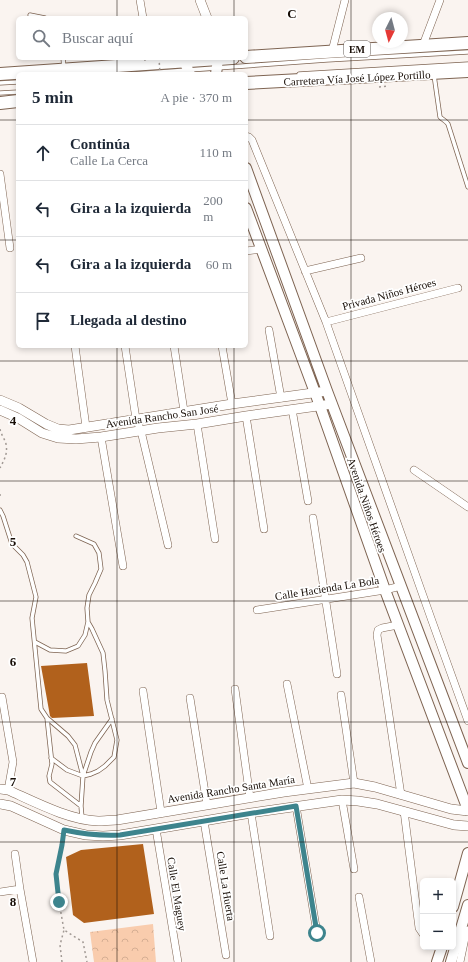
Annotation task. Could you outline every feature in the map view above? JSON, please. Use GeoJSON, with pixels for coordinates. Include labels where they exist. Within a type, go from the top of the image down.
{"type":"FeatureCollection","features":[{"type":"Feature","properties":{"kind":"main road","name":"EM"},"geometry":{"type":"LineString","coordinates":[[248,57],[468,43]]}},
{"type":"Feature","properties":{"kind":"main road"},"geometry":{"type":"LineString","coordinates":[[0,74],[64,64],[149,60],[187,69],[217,65],[229,60]]}},
{"type":"Feature","properties":{"kind":"main road","name":"Carretera Vía José López Portillo"},"geometry":{"type":"LineString","coordinates":[[248,83],[468,71]]}},
{"type":"Feature","properties":{"kind":"main road"},"geometry":{"type":"LineString","coordinates":[[0,102],[16,101]]}},
{"type":"Feature","properties":{"kind":"main road","name":"Avenida Niños Héroes"},"geometry":{"type":"LineString","coordinates":[[248,173],[332,404],[468,763]]}},
{"type":"Feature","properties":{"kind":"main road","name":"Avenida Niños Héroes"},"geometry":{"type":"LineString","coordinates":[[248,213],[320,406],[385,590],[468,811]]}},
{"type":"Feature","properties":{"kind":"main road"},"geometry":{"type":"LineString","coordinates":[[456,896],[468,853]]}},
{"type":"Feature","properties":{"kind":"main road"},"geometry":{"type":"LineString","coordinates":[[451,962],[468,905]]}},
{"type":"Feature","properties":{"kind":"main road"},"geometry":{"type":"LineString","coordinates":[[438,962],[441,950]]}},
{"type":"Feature","properties":{"kind":"street"},"geometry":{"type":"LineString","coordinates":[[140,0],[143,16]]}},
{"type":"Feature","properties":{"kind":"street"},"geometry":{"type":"LineString","coordinates":[[200,0],[206,16]]}},
{"type":"Feature","properties":{"kind":"street"},"geometry":{"type":"LineString","coordinates":[[332,51],[345,0]]}},
{"type":"Feature","properties":{"kind":"street"},"geometry":{"type":"LineString","coordinates":[[423,46],[440,0]]}},
{"type":"Feature","properties":{"kind":"street"},"geometry":{"type":"LineString","coordinates":[[248,137],[252,140],[326,322],[468,722]]}},
{"type":"Feature","properties":{"kind":"street"},"geometry":{"type":"LineString","coordinates":[[0,174],[10,248]]}},
{"type":"Feature","properties":{"kind":"street"},"geometry":{"type":"LineString","coordinates":[[248,251],[262,249]]}},
{"type":"Feature","properties":{"kind":"street"},"geometry":{"type":"LineString","coordinates":[[305,271],[361,258]]}},
{"type":"Feature","properties":{"kind":"street","name":"Privada Niños Héroes"},"geometry":{"type":"LineString","coordinates":[[326,322],[458,288]]}},
{"type":"Feature","properties":{"kind":"street"},"geometry":{"type":"LineString","coordinates":[[269,330],[281,398]]}},
{"type":"Feature","properties":{"kind":"street"},"geometry":{"type":"LineString","coordinates":[[75,348],[86,427]]}},
{"type":"Feature","properties":{"kind":"street"},"geometry":{"type":"LineString","coordinates":[[125,348],[136,419],[142,431],[168,545]]}},
{"type":"Feature","properties":{"kind":"street"},"geometry":{"type":"LineString","coordinates":[[174,348],[184,411]]}},
{"type":"Feature","properties":{"kind":"street"},"geometry":{"type":"LineString","coordinates":[[222,348],[232,404]]}},
{"type":"Feature","properties":{"kind":"street","name":"Avenida Rancho San José"},"geometry":{"type":"LineString","coordinates":[[0,400],[19,408],[46,424],[69,430],[184,411],[328,391]]}},
{"type":"Feature","properties":{"kind":"street","name":"Avenida Rancho San José"},"geometry":{"type":"LineString","coordinates":[[0,410],[18,418],[42,433],[58,438],[76,439],[197,424],[332,404]]}},
{"type":"Feature","properties":{"kind":"street"},"geometry":{"type":"LineString","coordinates":[[292,409],[308,501]]}},
{"type":"Feature","properties":{"kind":"street"},"geometry":{"type":"LineString","coordinates":[[246,416],[264,528]]}},
{"type":"Feature","properties":{"kind":"street"},"geometry":{"type":"LineString","coordinates":[[197,424],[215,539]]}},
{"type":"Feature","properties":{"kind":"street"},"geometry":{"type":"LineString","coordinates":[[101,437],[123,566]]}},
{"type":"Feature","properties":{"kind":"street"},"geometry":{"type":"LineString","coordinates":[[414,470],[468,507]]}},
{"type":"Feature","properties":{"kind":"street"},"geometry":{"type":"LineString","coordinates":[[313,518],[337,674]]}},
{"type":"Feature","properties":{"kind":"street","name":"Calle Hacienda La Bola"},"geometry":{"type":"LineString","coordinates":[[257,610],[385,590],[401,586]]}},
{"type":"Feature","properties":{"kind":"street"},"geometry":{"type":"LineString","coordinates":[[398,624],[378,630],[377,635],[401,795]]}},
{"type":"Feature","properties":{"kind":"street"},"geometry":{"type":"LineString","coordinates":[[287,684],[308,789]]}},
{"type":"Feature","properties":{"kind":"street"},"geometry":{"type":"LineString","coordinates":[[235,689],[250,798]]}},
{"type":"Feature","properties":{"kind":"street"},"geometry":{"type":"LineString","coordinates":[[143,691],[161,812]]}},
{"type":"Feature","properties":{"kind":"street"},"geometry":{"type":"LineString","coordinates":[[341,695],[354,783]]}},
{"type":"Feature","properties":{"kind":"street"},"geometry":{"type":"LineString","coordinates":[[2,698],[13,762],[4,790]]}},
{"type":"Feature","properties":{"kind":"street"},"geometry":{"type":"LineString","coordinates":[[190,698],[207,805]]}},
{"type":"Feature","properties":{"kind":"street","name":"Avenida Rancho Santa María"},"geometry":{"type":"LineString","coordinates":[[4,790],[59,812],[82,819],[99,821],[117,820],[264,795],[354,783],[451,809],[468,811]]}},
{"type":"Feature","properties":{"kind":"street"},"geometry":{"type":"LineString","coordinates":[[284,792],[286,808]]}},
{"type":"Feature","properties":{"kind":"street"},"geometry":{"type":"LineString","coordinates":[[264,795],[267,811]]}},
{"type":"Feature","properties":{"kind":"street"},"geometry":{"type":"LineString","coordinates":[[342,800],[354,869]]}},
{"type":"Feature","properties":{"kind":"street"},"geometry":{"type":"LineString","coordinates":[[0,804],[11,806],[64,830],[103,836],[120,835],[251,813],[342,800],[377,804],[454,825],[468,826]]}},
{"type":"Feature","properties":{"kind":"street"},"geometry":{"type":"LineString","coordinates":[[296,806],[317,933]]}},
{"type":"Feature","properties":{"kind":"street"},"geometry":{"type":"LineString","coordinates":[[404,811],[420,930]]}},
{"type":"Feature","properties":{"kind":"street"},"geometry":{"type":"LineString","coordinates":[[251,813],[270,936]]}},
{"type":"Feature","properties":{"kind":"street","name":"Calle La Huerta"},"geometry":{"type":"LineString","coordinates":[[204,821],[226,955]]}},
{"type":"Feature","properties":{"kind":"street","name":"Calle El Maguey"},"geometry":{"type":"LineString","coordinates":[[156,829],[178,962]]}},
{"type":"Feature","properties":{"kind":"street"},"geometry":{"type":"LineString","coordinates":[[15,854],[32,962]]}},
{"type":"Feature","properties":{"kind":"street"},"geometry":{"type":"LineString","coordinates":[[0,892],[20,889]]}},
{"type":"Feature","properties":{"kind":"street"},"geometry":{"type":"LineString","coordinates":[[359,897],[371,962]]}},
{"type":"Feature","properties":{"kind":"street"},"geometry":{"type":"LineString","coordinates":[[460,962],[468,930]]}},
{"type":"Feature","properties":{"kind":"lane"},"geometry":{"type":"LineString","coordinates":[[30,15],[35,16]]}},
{"type":"Feature","properties":{"kind":"lane"},"geometry":{"type":"LineString","coordinates":[[217,65],[468,52]]}},
{"type":"Feature","properties":{"kind":"lane"},"geometry":{"type":"LineString","coordinates":[[294,74],[468,64]]}},
{"type":"Feature","properties":{"kind":"lane"},"geometry":{"type":"LineString","coordinates":[[155,72],[187,69]]}},
{"type":"Feature","properties":{"kind":"lane"},"geometry":{"type":"LineString","coordinates":[[433,74],[440,117],[448,124],[468,187]]}},
{"type":"Feature","properties":{"kind":"lane"},"geometry":{"type":"LineString","coordinates":[[0,83],[16,82]]}},
{"type":"Feature","properties":{"kind":"lane"},"geometry":{"type":"LineString","coordinates":[[0,93],[16,92]]}},
{"type":"Feature","properties":{"kind":"lane"},"geometry":{"type":"LineString","coordinates":[[0,510],[12,544],[23,555],[27,562],[36,597],[32,618],[41,709],[47,718],[68,736],[75,745],[83,776]]}},
{"type":"Feature","properties":{"kind":"lane"},"geometry":{"type":"LineString","coordinates":[[35,642],[50,650],[66,651],[78,646],[85,635],[88,622],[86,608],[89,595],[101,569],[99,553],[94,544],[76,536]]}},
{"type":"Feature","properties":{"kind":"lane"},"geometry":{"type":"LineString","coordinates":[[51,758],[67,770],[83,776],[98,771],[114,757],[117,740],[107,700],[103,653],[88,622]]}},
{"type":"Feature","properties":{"kind":"lane"},"geometry":{"type":"LineString","coordinates":[[47,718],[52,764],[49,776],[50,782],[81,806]]}},
{"type":"Feature","properties":{"kind":"lane"},"geometry":{"type":"LineString","coordinates":[[82,819],[81,806],[83,776],[95,743],[112,719]]}},
{"type":"Feature","properties":{"kind":"path"},"geometry":{"type":"LineString","coordinates":[[159,60],[160,72]]}},
{"type":"Feature","properties":{"kind":"path"},"geometry":{"type":"LineString","coordinates":[[0,429],[0,433],[6,444],[6,456],[0,468]]}},
{"type":"Feature","properties":{"kind":"path"},"geometry":{"type":"LineString","coordinates":[[62,962],[60,945],[64,930],[56,874],[64,830]]}},
{"type":"Feature","properties":{"kind":"path"},"geometry":{"type":"LineString","coordinates":[[64,930],[83,942],[87,962]]}},
{"type":"Feature","properties":{"kind":"green space"},"geometry":{"type":"Polygon","coordinates":[[[153,924],[156,962],[94,962],[90,932],[153,924]]]}},
{"type":"Feature","properties":{"kind":"building"},"geometry":{"type":"Polygon","coordinates":[[[87,663],[94,716],[52,718],[50,716],[41,666],[87,663]]]}},
{"type":"Feature","properties":{"kind":"building"},"geometry":{"type":"Polygon","coordinates":[[[143,844],[154,914],[84,923],[73,915],[66,857],[81,850],[143,844]]]}},
{"type":"Feature","properties":{"kind":"route"},"geometry":{"type":"LineString","coordinates":[[59,902],[56,874],[64,830],[103,836],[120,835],[296,806],[317,933]]}}]}
